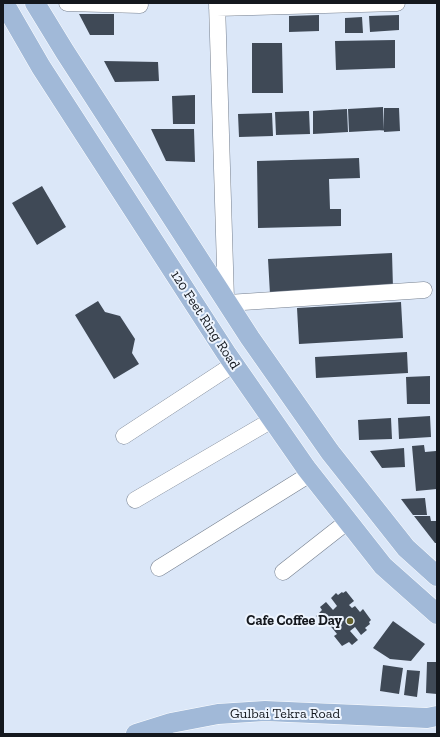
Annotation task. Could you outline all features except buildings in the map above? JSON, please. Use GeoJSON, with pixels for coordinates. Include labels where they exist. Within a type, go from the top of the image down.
{"type":"FeatureCollection","features":[{"type":"Feature","properties":{"kind":"main road","name":"120 Feet Ring Road"},"geometry":{"type":"LineString","coordinates":[[4,3],[41,67],[234,364],[310,474],[383,566],[437,614]]}},
{"type":"Feature","properties":{"kind":"main road","name":"120 Feet Ring Road"},"geometry":{"type":"LineString","coordinates":[[35,3],[65,52],[250,338],[330,452],[406,548],[437,576]]}},
{"type":"Feature","properties":{"kind":"main road","name":"Gulbai Tekra Road"},"geometry":{"type":"LineString","coordinates":[[136,734],[171,723],[226,713],[265,711],[427,718],[437,716]]}},
{"type":"Feature","properties":{"kind":"main road","name":"Gulbai Tekra Road"},"geometry":{"type":"LineString","coordinates":[[179,734],[220,726],[265,723],[428,730],[437,729]]}},
{"type":"Feature","properties":{"kind":"street"},"geometry":{"type":"LineString","coordinates":[[67,3],[140,6]]}},
{"type":"Feature","properties":{"kind":"street"},"geometry":{"type":"LineString","coordinates":[[397,3],[217,6],[227,302],[424,290]]}},
{"type":"Feature","properties":{"kind":"street"},"geometry":{"type":"LineString","coordinates":[[124,436],[234,364]]}},
{"type":"Feature","properties":{"kind":"street"},"geometry":{"type":"LineString","coordinates":[[135,500],[272,420]]}},
{"type":"Feature","properties":{"kind":"street"},"geometry":{"type":"LineString","coordinates":[[159,568],[310,474]]}},
{"type":"Feature","properties":{"kind":"street"},"geometry":{"type":"LineString","coordinates":[[283,572],[348,521]]}},
{"type":"Feature","properties":{"kind":"place","name":"Cafe Coffee Day"},"geometry":{"type":"Point","coordinates":[350,621]}}]}
